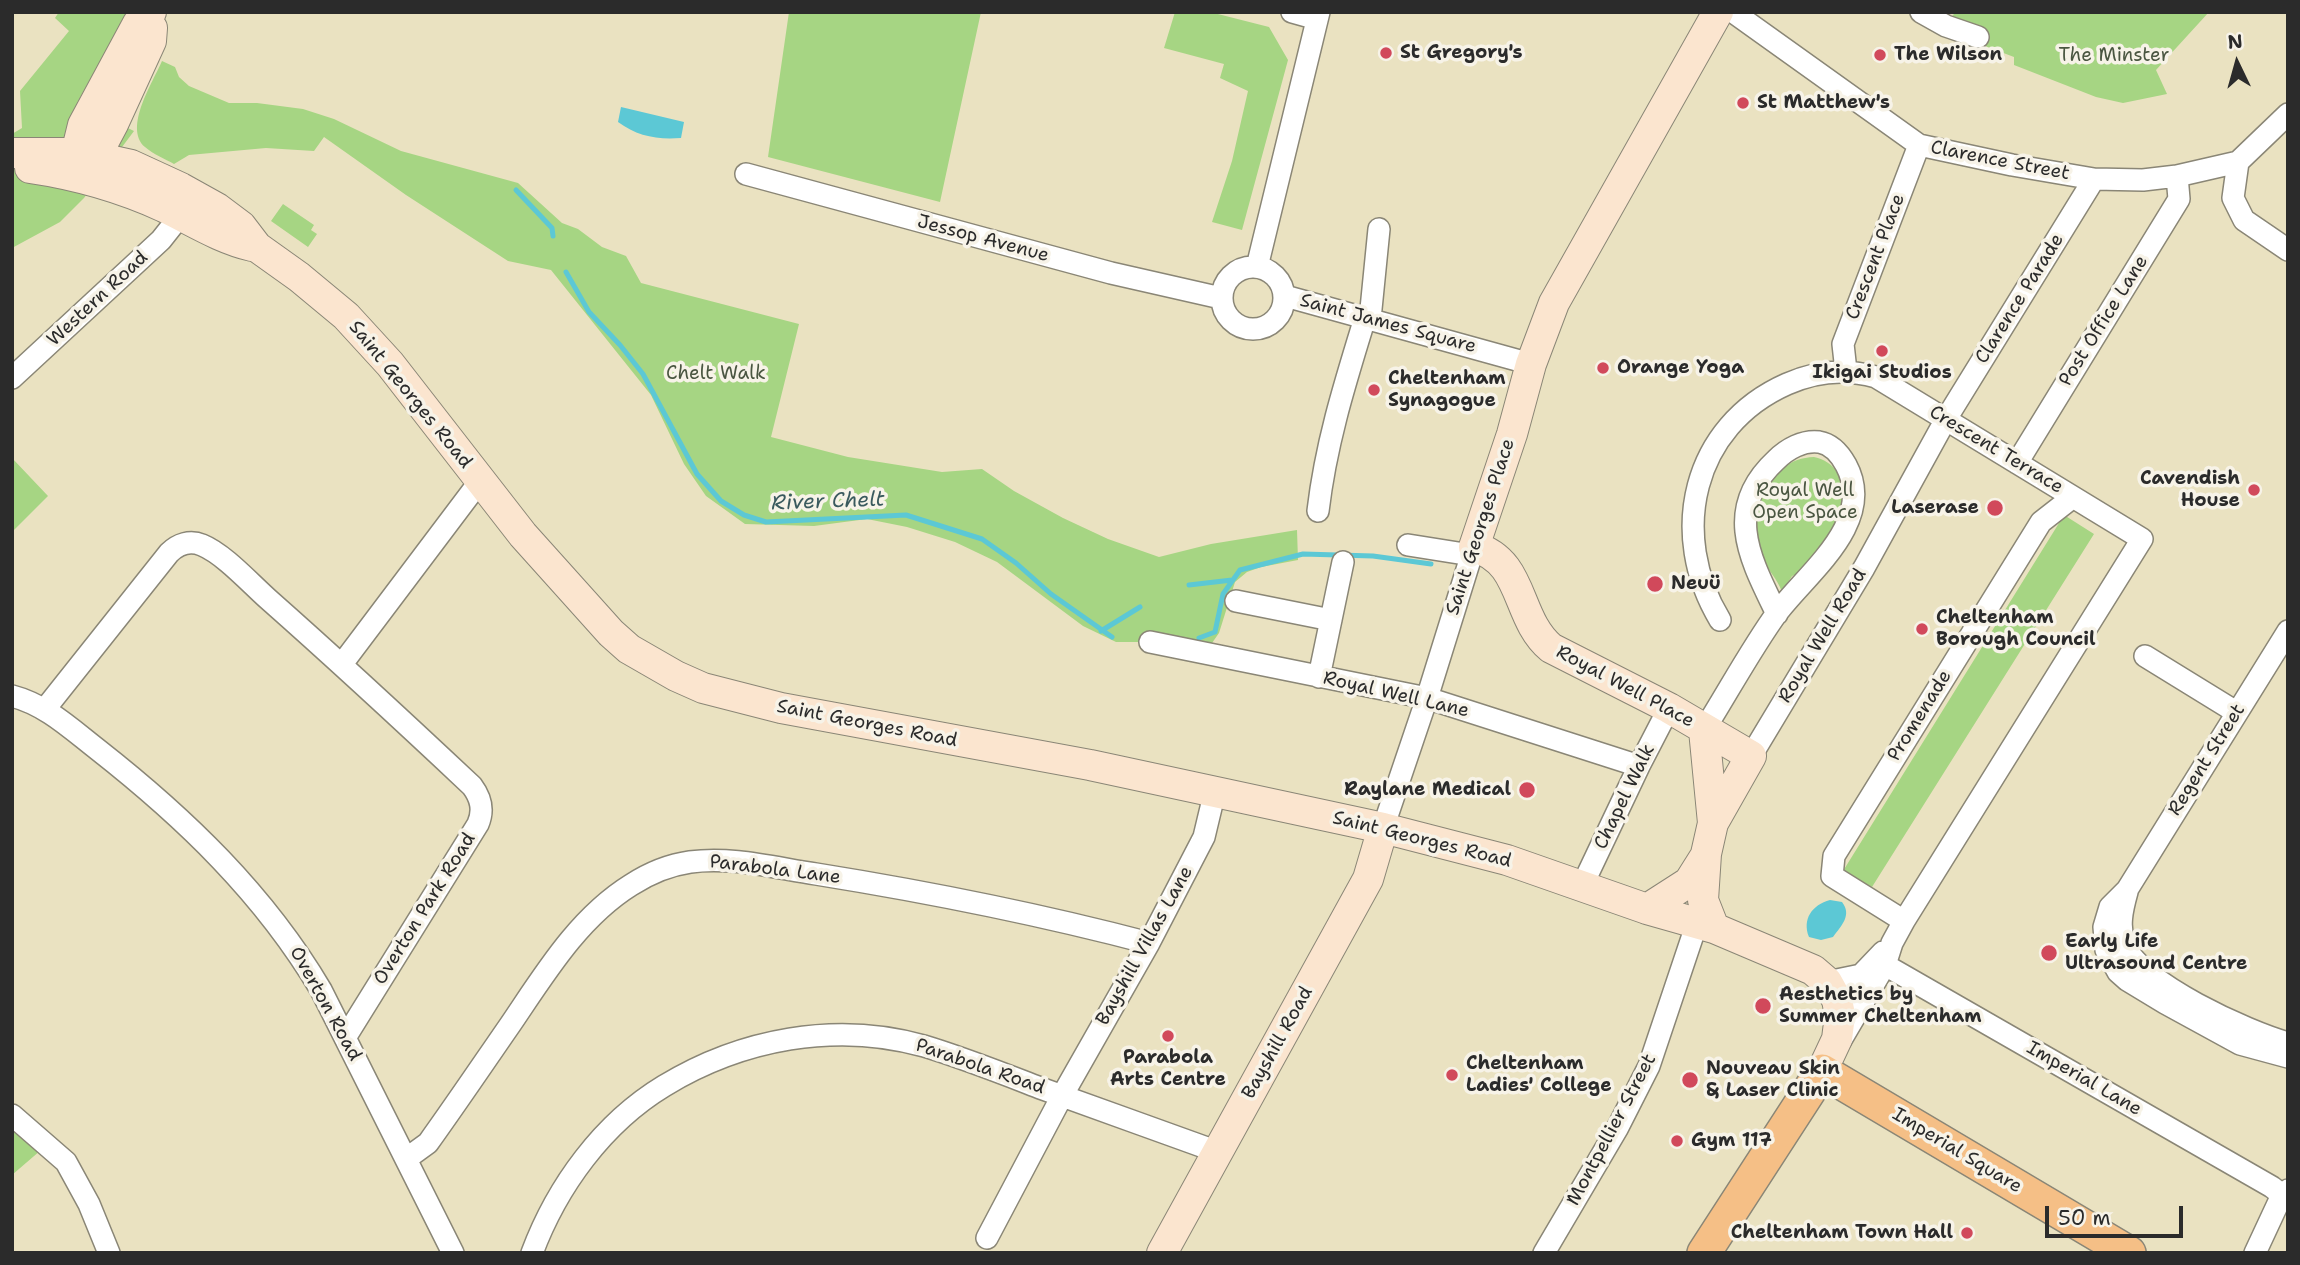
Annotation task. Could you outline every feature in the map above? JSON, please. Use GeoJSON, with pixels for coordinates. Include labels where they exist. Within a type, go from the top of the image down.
{"type":"FeatureCollection","features":[{"type":"Feature","properties":{"kind":"main road"},"geometry":{"type":"LineString","coordinates":[[1704,1253],[1822,1071]]}},
{"type":"Feature","properties":{"kind":"main road","name":"Imperial Square"},"geometry":{"type":"LineString","coordinates":[[1822,1071],[2129,1253]]}},
{"type":"Feature","properties":{"kind":"street"},"geometry":{"type":"LineString","coordinates":[[1257,267],[1318,16],[1292,12]]}},
{"type":"Feature","properties":{"kind":"street","name":"Saint Georges Place"},"geometry":{"type":"LineString","coordinates":[[1383,828],[1512,434],[1531,364],[1554,303],[1718,12]]}},
{"type":"Feature","properties":{"kind":"street","name":"Clarence Street"},"geometry":{"type":"LineString","coordinates":[[1733,12],[1919,145],[2094,179],[2143,180],[2177,176],[2238,162]]}},
{"type":"Feature","properties":{"kind":"street"},"geometry":{"type":"LineString","coordinates":[[1922,12],[1946,26],[1978,37]]}},
{"type":"Feature","properties":{"kind":"street"},"geometry":{"type":"LineString","coordinates":[[82,165],[83,125],[138,23],[150,15]]}},
{"type":"Feature","properties":{"kind":"street"},"geometry":{"type":"LineString","coordinates":[[2288,114],[2238,162],[2233,198],[2244,220],[2288,250]]}},
{"type":"Feature","properties":{"kind":"street","name":"Crescent Place"},"geometry":{"type":"LineString","coordinates":[[1846,371],[1843,344],[1919,145]]}},
{"type":"Feature","properties":{"kind":"street","name":"Saint Georges Road"},"geometry":{"type":"LineString","coordinates":[[12,153],[82,165],[172,202],[235,242],[257,247],[299,277],[346,316],[390,364],[552,569],[611,634],[629,649],[685,680],[703,688],[782,708],[1215,791],[1383,828],[1507,860],[1647,909],[1705,925],[1814,970],[1827,982]]}},
{"type":"Feature","properties":{"kind":"street","name":"Saint Georges Road"},"geometry":{"type":"LineString","coordinates":[[12,167],[82,165]]}},
{"type":"Feature","properties":{"kind":"street","name":"Jessop Avenue"},"geometry":{"type":"LineString","coordinates":[[746,174],[1111,273],[1222,298]]}},
{"type":"Feature","properties":{"kind":"street","name":"Post Office Lane"},"geometry":{"type":"LineString","coordinates":[[2017,463],[2179,199],[2177,176]]}},
{"type":"Feature","properties":{"kind":"street","name":"Clarence Parade"},"geometry":{"type":"LineString","coordinates":[[1946,419],[2094,179]]}},
{"type":"Feature","properties":{"kind":"street","name":"Western Road"},"geometry":{"type":"LineString","coordinates":[[12,378],[151,250],[172,202]]}},
{"type":"Feature","properties":{"kind":"street"},"geometry":{"type":"LineString","coordinates":[[1318,511],[1324,465],[1338,402],[1368,318],[1379,229]]}},
{"type":"Feature","properties":{"kind":"street"},"geometry":{"type":"LineString","coordinates":[[1257,267],[1268,270],[1276,277],[1285,296],[1283,307],[1272,322],[1252,329],[1231,320],[1225,312],[1222,298],[1223,287],[1229,278],[1240,269],[1257,267]]}},
{"type":"Feature","properties":{"kind":"street","name":"Saint James Square"},"geometry":{"type":"LineString","coordinates":[[1285,296],[1531,364]]}},
{"type":"Feature","properties":{"kind":"street"},"geometry":{"type":"LineString","coordinates":[[1720,620],[1696,567],[1692,528],[1697,490],[1711,454],[1733,423],[1762,398],[1796,380],[1833,371],[1846,371]]}},
{"type":"Feature","properties":{"kind":"street","name":"Crescent Terrace"},"geometry":{"type":"LineString","coordinates":[[1846,371],[1876,376],[2142,539],[1904,921]]}},
{"type":"Feature","properties":{"kind":"street","name":"Royal Well Road"},"geometry":{"type":"LineString","coordinates":[[1705,925],[1703,900],[1706,855],[1713,823],[1864,568],[1946,419]]}},
{"type":"Feature","properties":{"kind":"street"},"geometry":{"type":"LineString","coordinates":[[1704,730],[1777,614],[1828,554],[1851,515],[1854,497],[1848,470],[1832,447],[1823,443],[1799,444],[1779,457],[1759,480],[1748,506],[1745,534],[1747,547],[1777,614]]}},
{"type":"Feature","properties":{"kind":"street"},"geometry":{"type":"LineString","coordinates":[[342,664],[480,481]]}},
{"type":"Feature","properties":{"kind":"street","name":"Promenade"},"geometry":{"type":"LineString","coordinates":[[1904,921],[1832,876],[1834,856],[2041,522],[2073,497]]}},
{"type":"Feature","properties":{"kind":"street","name":"Overton Park Road"},"geometry":{"type":"LineString","coordinates":[[45,709],[169,553],[179,545],[195,542],[214,552],[342,664],[472,786],[480,799],[481,813],[478,824],[345,1038]]}},
{"type":"Feature","properties":{"kind":"street"},"geometry":{"type":"LineString","coordinates":[[1408,545],[1472,551]]}},
{"type":"Feature","properties":{"kind":"street","name":"Royal Well Place"},"geometry":{"type":"LineString","coordinates":[[1472,551],[1491,553],[1508,570],[1537,635],[1551,648],[1669,708],[1751,756]]}},
{"type":"Feature","properties":{"kind":"street"},"geometry":{"type":"LineString","coordinates":[[1319,677],[1343,562]]}},
{"type":"Feature","properties":{"kind":"street"},"geometry":{"type":"LineString","coordinates":[[1236,601],[1331,620]]}},
{"type":"Feature","properties":{"kind":"street","name":"Regent Street"},"geometry":{"type":"LineString","coordinates":[[2288,631],[2127,890],[2110,907],[2104,927],[2106,950],[2118,972],[2127,980],[2234,1041],[2288,1057]]}},
{"type":"Feature","properties":{"kind":"street","name":"Royal Well Lane"},"geometry":{"type":"LineString","coordinates":[[1150,642],[1427,698],[1639,766]]}},
{"type":"Feature","properties":{"kind":"street"},"geometry":{"type":"LineString","coordinates":[[2145,656],[2236,712]]}},
{"type":"Feature","properties":{"kind":"street","name":"Overton Road"},"geometry":{"type":"LineString","coordinates":[[12,695],[45,709],[125,771],[212,850],[248,887],[279,925],[306,964],[453,1253]]}},
{"type":"Feature","properties":{"kind":"street","name":"Chapel Walk"},"geometry":{"type":"LineString","coordinates":[[1582,886],[1669,708]]}},
{"type":"Feature","properties":{"kind":"street","name":"Royal Well Place"},"geometry":{"type":"LineString","coordinates":[[1704,730],[1713,823]]}},
{"type":"Feature","properties":{"kind":"street","name":"Bayshill Villas Lane"},"geometry":{"type":"LineString","coordinates":[[987,1238],[1204,837],[1215,791]]}},
{"type":"Feature","properties":{"kind":"street","name":"Bayshill Road"},"geometry":{"type":"LineString","coordinates":[[1162,1253],[1368,879],[1383,828]]}},
{"type":"Feature","properties":{"kind":"street","name":"Royal Well Road"},"geometry":{"type":"LineString","coordinates":[[1647,909],[1689,882],[1706,855]]}},
{"type":"Feature","properties":{"kind":"street","name":"Parabola Lane"},"geometry":{"type":"LineString","coordinates":[[406,1159],[428,1143],[551,965],[587,922],[631,885],[673,865],[725,861],[842,878],[996,907],[1149,943]]}},
{"type":"Feature","properties":{"kind":"street","name":"Regent Street"},"geometry":{"type":"LineString","coordinates":[[2127,890],[2121,932],[2135,962],[2164,985],[2189,999],[2252,1031],[2288,1043]]}},
{"type":"Feature","properties":{"kind":"street"},"geometry":{"type":"LineString","coordinates":[[1822,1071],[1885,965],[1892,943],[1904,921]]}},
{"type":"Feature","properties":{"kind":"street","name":"Montpellier Street"},"geometry":{"type":"LineString","coordinates":[[1544,1253],[1617,1129],[1649,1066],[1705,925]]}},
{"type":"Feature","properties":{"kind":"street"},"geometry":{"type":"LineString","coordinates":[[1822,1071],[1837,1039],[1840,1015],[1837,1000],[1827,982],[1861,975],[1892,943]]}},
{"type":"Feature","properties":{"kind":"street","name":"Imperial Lane"},"geometry":{"type":"LineString","coordinates":[[1885,965],[2285,1192]]}},
{"type":"Feature","properties":{"kind":"street","name":"Parabola Road"},"geometry":{"type":"LineString","coordinates":[[532,1253],[559,1198],[586,1156],[621,1119],[678,1077],[709,1062],[786,1039],[824,1035],[866,1036],[923,1046],[1218,1152]]}},
{"type":"Feature","properties":{"kind":"street"},"geometry":{"type":"LineString","coordinates":[[12,1115],[66,1162],[89,1204],[109,1253]]}},
{"type":"Feature","properties":{"kind":"street"},"geometry":{"type":"LineString","coordinates":[[2256,1253],[2285,1192]]}},
{"type":"Feature","properties":{"kind":"green space"},"geometry":{"type":"Polygon","coordinates":[[[59,12],[128,12],[77,103],[134,131],[84,198],[60,222],[12,248],[12,134],[22,128],[20,91],[69,31],[55,18],[59,12]]]}},
{"type":"Feature","properties":{"kind":"green space"},"geometry":{"type":"Polygon","coordinates":[[[789,12],[981,12],[940,202],[768,157],[789,12]]]}},
{"type":"Feature","properties":{"kind":"green space"},"geometry":{"type":"Polygon","coordinates":[[[1175,12],[1210,12],[1269,27],[1288,60],[1242,230],[1212,222],[1232,161],[1248,91],[1220,78],[1224,64],[1164,48],[1175,12]]]}},
{"type":"Feature","properties":{"kind":"green space","name":"The Minster"},"geometry":{"type":"Polygon","coordinates":[[[1955,12],[2209,12],[2156,70],[2167,94],[2123,103],[2096,97],[2014,65],[2014,57],[1985,46],[1978,37],[1949,22],[1955,12]]]}},
{"type":"Feature","properties":{"kind":"green space","name":"Chelt Walk"},"geometry":{"type":"Polygon","coordinates":[[[162,61],[175,67],[179,77],[189,86],[229,103],[257,103],[303,109],[334,119],[401,151],[518,183],[562,223],[578,229],[602,247],[626,256],[641,283],[799,324],[771,437],[848,457],[942,472],[982,469],[1014,491],[1063,518],[1108,539],[1159,557],[1211,544],[1297,530],[1298,560],[1261,567],[1247,572],[1235,582],[1219,633],[1205,653],[1150,642],[1116,642],[1083,626],[997,562],[955,542],[907,527],[867,519],[814,526],[745,524],[706,496],[684,464],[651,395],[551,270],[508,261],[406,195],[324,137],[314,151],[266,148],[189,155],[174,164],[159,156],[145,147],[139,139],[137,128],[142,105],[162,61]]]}},
{"type":"Feature","properties":{"kind":"green space"},"geometry":{"type":"Polygon","coordinates":[[[283,204],[314,225],[311,230],[317,234],[308,247],[271,221],[283,204]]]}},
{"type":"Feature","properties":{"kind":"green space","name":"Royal Well Open Space"},"geometry":{"type":"Polygon","coordinates":[[[1814,457],[1832,466],[1840,476],[1848,496],[1832,537],[1800,573],[1792,576],[1782,592],[1765,563],[1758,543],[1759,510],[1772,479],[1783,468],[1797,460],[1814,457]]]}},
{"type":"Feature","properties":{"kind":"green space"},"geometry":{"type":"Polygon","coordinates":[[[12,458],[48,496],[12,532],[12,458]]]}},
{"type":"Feature","properties":{"kind":"green space"},"geometry":{"type":"Polygon","coordinates":[[[2064,515],[2094,534],[1872,887],[1843,871],[2064,515]]]}},
{"type":"Feature","properties":{"kind":"green space"},"geometry":{"type":"Polygon","coordinates":[[[12,1115],[48,1144],[12,1175],[12,1115]]]}},
{"type":"Feature","properties":{"kind":"water"},"geometry":{"type":"Polygon","coordinates":[[[621,107],[684,122],[681,138],[656,138],[632,131],[618,122],[621,107]]]}},
{"type":"Feature","properties":{"kind":"water"},"geometry":{"type":"Polygon","coordinates":[[[1830,900],[1842,902],[1845,907],[1846,916],[1842,924],[1833,937],[1821,940],[1809,937],[1807,924],[1810,914],[1818,905],[1830,900]]]}},
{"type":"Feature","properties":{"kind":"waterway","name":"River Chelt"},"geometry":{"type":"LineString","coordinates":[[516,190],[552,228],[553,236]]}},
{"type":"Feature","properties":{"kind":"waterway","name":"River Chelt"},"geometry":{"type":"LineString","coordinates":[[566,272],[589,312],[643,374],[697,474],[721,501],[744,515],[766,522],[906,515],[982,539],[1016,563],[1051,594],[1112,637]]}},
{"type":"Feature","properties":{"kind":"waterway","name":"River Chelt"},"geometry":{"type":"LineString","coordinates":[[1199,638],[1215,632],[1223,594],[1240,570],[1303,554],[1373,556],[1431,564]]}},
{"type":"Feature","properties":{"kind":"waterway","name":"River Chelt"},"geometry":{"type":"LineString","coordinates":[[1189,585],[1232,580]]}},
{"type":"Feature","properties":{"kind":"waterway","name":"River Chelt"},"geometry":{"type":"LineString","coordinates":[[1101,631],[1140,607]]}},
{"type":"Feature","properties":{"kind":"place","name":"St Gregory's"},"geometry":{"type":"Point","coordinates":[1386,53]}},
{"type":"Feature","properties":{"kind":"place","name":"The Wilson"},"geometry":{"type":"Point","coordinates":[1880,55]}},
{"type":"Feature","properties":{"kind":"place","name":"St Matthew's"},"geometry":{"type":"Point","coordinates":[1743,103]}},
{"type":"Feature","properties":{"kind":"place","name":"Ikigai Studios"},"geometry":{"type":"Point","coordinates":[1882,351]}},
{"type":"Feature","properties":{"kind":"place","name":"Orange Yoga"},"geometry":{"type":"Point","coordinates":[1603,368]}},
{"type":"Feature","properties":{"kind":"place","name":"Cheltenham Synagogue"},"geometry":{"type":"Point","coordinates":[1374,390]}},
{"type":"Feature","properties":{"kind":"place","name":"Cavendish House"},"geometry":{"type":"Point","coordinates":[2254,490]}},
{"type":"Feature","properties":{"kind":"place","name":"Laserase"},"geometry":{"type":"Point","coordinates":[1995,508]}},
{"type":"Feature","properties":{"kind":"place","name":"Neuü"},"geometry":{"type":"Point","coordinates":[1655,584]}},
{"type":"Feature","properties":{"kind":"place","name":"Cheltenham Borough Council"},"geometry":{"type":"Point","coordinates":[1922,629]}},
{"type":"Feature","properties":{"kind":"place","name":"Raylane Medical"},"geometry":{"type":"Point","coordinates":[1527,790]}},
{"type":"Feature","properties":{"kind":"place","name":"Early Life Ultrasound Centre"},"geometry":{"type":"Point","coordinates":[2049,953]}},
{"type":"Feature","properties":{"kind":"place","name":"Aesthetics by Summer Cheltenham"},"geometry":{"type":"Point","coordinates":[1763,1006]}},
{"type":"Feature","properties":{"kind":"place","name":"Parabola Arts Centre"},"geometry":{"type":"Point","coordinates":[1168,1036]}},
{"type":"Feature","properties":{"kind":"place","name":"Cheltenham Ladies' College"},"geometry":{"type":"Point","coordinates":[1452,1075]}},
{"type":"Feature","properties":{"kind":"place","name":"Nouveau Skin & Laser Clinic"},"geometry":{"type":"Point","coordinates":[1690,1080]}},
{"type":"Feature","properties":{"kind":"place","name":"Gym 117"},"geometry":{"type":"Point","coordinates":[1677,1141]}},
{"type":"Feature","properties":{"kind":"place","name":"Cheltenham Town Hall"},"geometry":{"type":"Point","coordinates":[1967,1233]}}]}
